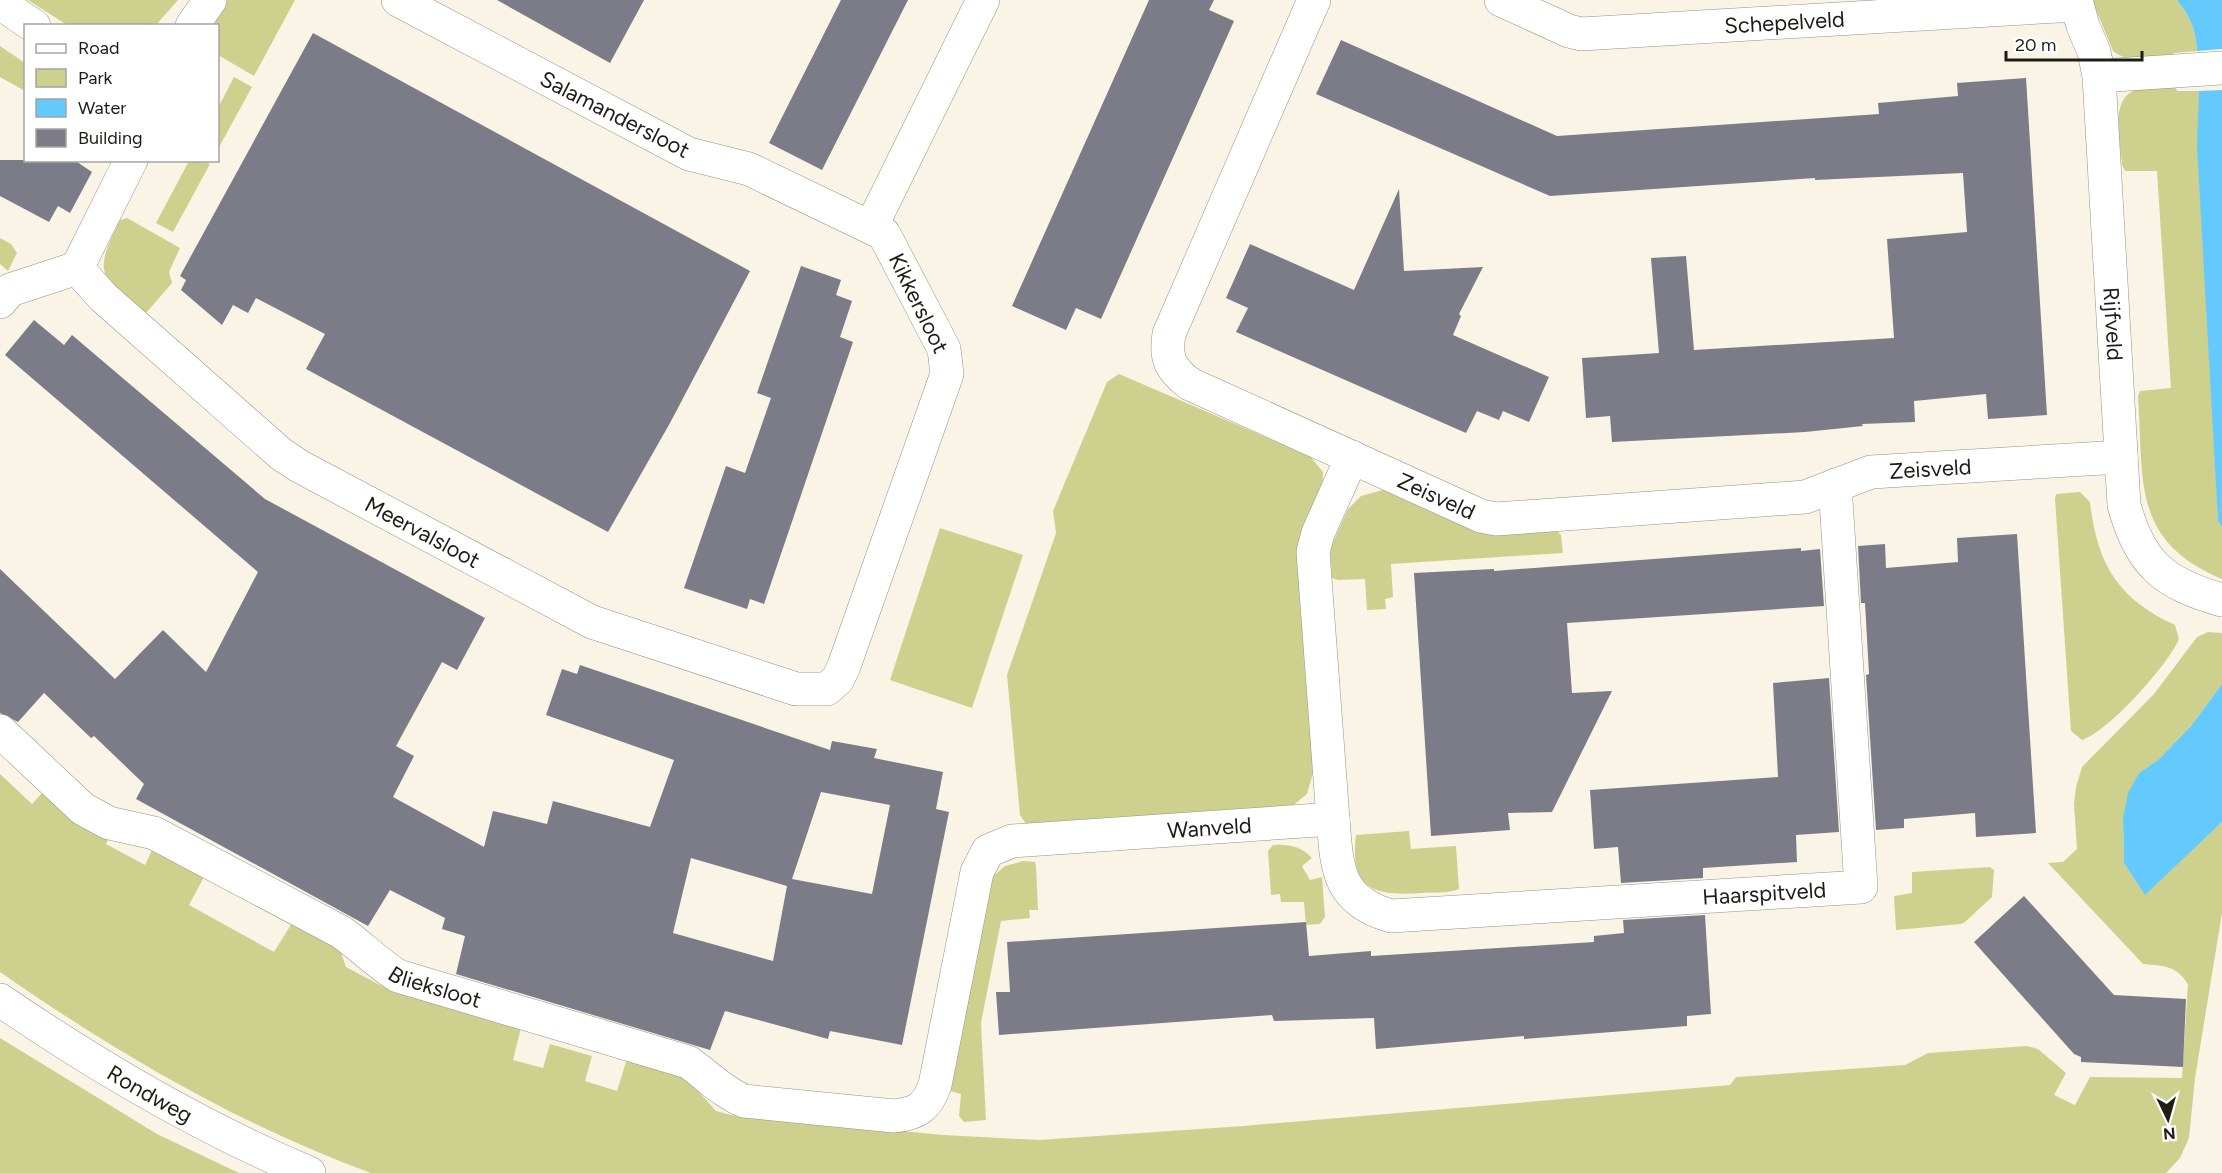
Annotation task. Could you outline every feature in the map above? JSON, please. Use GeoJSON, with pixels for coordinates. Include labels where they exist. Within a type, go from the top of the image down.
{"type":"FeatureCollection","features":[{"type":"Feature","properties":{"kind":"street"},"geometry":{"type":"LineString","coordinates":[[193,24],[210,0]]}},
{"type":"Feature","properties":{"kind":"street","name":"Salamandersloot"},"geometry":{"type":"LineString","coordinates":[[398,0],[689,154],[749,169],[871,227]]}},
{"type":"Feature","properties":{"kind":"street"},"geometry":{"type":"LineString","coordinates":[[871,227],[983,0]]}},
{"type":"Feature","properties":{"kind":"street","name":"Zeisveld"},"geometry":{"type":"LineString","coordinates":[[1314,0],[1169,333],[1166,349],[1168,362],[1177,374],[1190,384],[1481,516],[1496,519],[1805,497],[1871,472],[2121,457]]}},
{"type":"Feature","properties":{"kind":"street","name":"Schepelveld"},"geometry":{"type":"LineString","coordinates":[[1500,0],[1569,31],[1581,34],[2076,2]]}},
{"type":"Feature","properties":{"kind":"street","name":"Rijfveld"},"geometry":{"type":"LineString","coordinates":[[2076,2],[2094,52],[2099,76],[2124,505],[2132,537],[2168,579],[2193,592],[2222,600]]}},
{"type":"Feature","properties":{"kind":"street"},"geometry":{"type":"LineString","coordinates":[[0,3],[31,24]]}},
{"type":"Feature","properties":{"kind":"street"},"geometry":{"type":"LineString","coordinates":[[2099,76],[2222,68]]}},
{"type":"Feature","properties":{"kind":"street"},"geometry":{"type":"LineString","coordinates":[[0,302],[10,290],[77,268],[130,162]]}},
{"type":"Feature","properties":{"kind":"street","name":"Kikkersloot"},"geometry":{"type":"LineString","coordinates":[[827,689],[838,679],[844,666],[947,374],[944,349],[921,302],[884,234],[871,227]]}},
{"type":"Feature","properties":{"kind":"street","name":"Meervalsloot"},"geometry":{"type":"LineString","coordinates":[[77,268],[103,297],[281,454],[299,466],[592,622],[796,689],[827,689]]}},
{"type":"Feature","properties":{"kind":"street"},"geometry":{"type":"LineString","coordinates":[[1333,819],[1313,552],[1318,533],[1352,457]]}},
{"type":"Feature","properties":{"kind":"street","name":"Haarspitveld"},"geometry":{"type":"LineString","coordinates":[[1333,819],[1337,868],[1345,885],[1356,900],[1371,910],[1391,916],[1861,887],[1835,485]]}},
{"type":"Feature","properties":{"kind":"street","name":"Blieksloot"},"geometry":{"type":"LineString","coordinates":[[0,731],[83,809],[109,823],[154,833],[341,932],[358,944],[378,964],[398,976],[688,1062],[708,1076],[724,1092],[744,1101],[894,1116],[908,1115],[921,1110]]}},
{"type":"Feature","properties":{"kind":"street","name":"Wanveld"},"geometry":{"type":"LineString","coordinates":[[921,1110],[930,1099],[935,1085],[976,872],[988,851],[1011,841],[1333,819]]}},
{"type":"Feature","properties":{"kind":"street","name":"Rondweg"},"geometry":{"type":"LineString","coordinates":[[0,1000],[64,1044],[143,1090],[218,1131],[309,1173]]}},
{"type":"Feature","properties":{"kind":"green space"},"geometry":{"type":"Polygon","coordinates":[[[28,0],[178,0],[157,24],[65,24],[28,0]]]}},
{"type":"Feature","properties":{"kind":"green space"},"geometry":{"type":"Polygon","coordinates":[[[226,0],[295,0],[254,76],[219,56],[219,24],[213,24],[226,0]]]}},
{"type":"Feature","properties":{"kind":"green space"},"geometry":{"type":"Polygon","coordinates":[[[2092,0],[2177,0],[2191,24],[2197,51],[2148,59],[2133,59],[2119,55],[2113,51],[2092,0]]]}},
{"type":"Feature","properties":{"kind":"green space"},"geometry":{"type":"Polygon","coordinates":[[[0,46],[24,62],[24,90],[0,77],[0,46]]]}},
{"type":"Feature","properties":{"kind":"green space"},"geometry":{"type":"Polygon","coordinates":[[[234,77],[252,87],[219,147],[219,106],[234,77]]]}},
{"type":"Feature","properties":{"kind":"green space"},"geometry":{"type":"Polygon","coordinates":[[[2175,86],[2177,91],[2199,91],[2218,521],[2222,527],[2222,579],[2193,564],[2171,546],[2157,527],[2148,505],[2143,481],[2138,397],[2140,391],[2171,388],[2157,171],[2125,171],[2122,165],[2118,122],[2119,111],[2129,94],[2142,88],[2175,86]]]}},
{"type":"Feature","properties":{"kind":"green space"},"geometry":{"type":"Polygon","coordinates":[[[188,162],[210,164],[173,232],[156,223],[188,162]]]}},
{"type":"Feature","properties":{"kind":"green space"},"geometry":{"type":"Polygon","coordinates":[[[127,218],[180,248],[169,272],[172,283],[147,312],[143,312],[117,290],[105,273],[104,263],[111,238],[120,220],[127,218]]]}},
{"type":"Feature","properties":{"kind":"green space"},"geometry":{"type":"Polygon","coordinates":[[[0,238],[11,244],[17,253],[8,271],[0,264],[0,238]]]}},
{"type":"Feature","properties":{"kind":"green space"},"geometry":{"type":"Polygon","coordinates":[[[1119,374],[1310,456],[1323,472],[1313,773],[1307,794],[1291,807],[1026,824],[1020,815],[1007,675],[1056,533],[1053,511],[1107,382],[1119,374]]]}},
{"type":"Feature","properties":{"kind":"green space"},"geometry":{"type":"Polygon","coordinates":[[[1383,490],[1557,531],[1561,535],[1563,553],[1391,564],[1393,597],[1385,599],[1386,609],[1367,610],[1365,579],[1338,580],[1332,578],[1330,549],[1348,509],[1361,496],[1383,490]]]}},
{"type":"Feature","properties":{"kind":"green space"},"geometry":{"type":"Polygon","coordinates":[[[2080,492],[2090,502],[2098,544],[2114,577],[2139,604],[2175,625],[2179,639],[2163,665],[2136,696],[2107,724],[2082,740],[2071,731],[2055,499],[2056,494],[2080,492]]]}},
{"type":"Feature","properties":{"kind":"green space"},"geometry":{"type":"Polygon","coordinates":[[[940,528],[1023,555],[972,708],[890,680],[940,528]]]}},
{"type":"Feature","properties":{"kind":"green space"},"geometry":{"type":"Polygon","coordinates":[[[2208,632],[2222,633],[2222,684],[2191,726],[2158,760],[2139,773],[2123,818],[2124,863],[2145,894],[2222,822],[2222,913],[2195,1078],[2189,1138],[2180,1158],[2166,1173],[371,1173],[274,1133],[179,1084],[88,1030],[0,972],[0,774],[32,804],[43,792],[71,818],[108,840],[106,844],[145,865],[155,844],[204,877],[189,905],[274,952],[292,923],[339,947],[346,967],[393,992],[521,1028],[513,1060],[543,1068],[550,1044],[592,1056],[585,1081],[617,1091],[627,1059],[683,1074],[716,1111],[731,1115],[944,1135],[1039,1140],[1243,1126],[1730,1085],[1736,1077],[1905,1065],[1928,1053],[2027,1046],[2038,1049],[2066,1073],[2054,1095],[2075,1105],[2090,1077],[2182,1078],[2188,984],[2174,970],[2163,966],[2143,964],[2048,863],[2063,862],[2077,849],[2074,804],[2082,767],[2154,694],[2197,637],[2208,632]]]}},
{"type":"Feature","properties":{"kind":"green space"},"geometry":{"type":"Polygon","coordinates":[[[1409,831],[1411,849],[1456,846],[1459,889],[1450,892],[1390,893],[1369,886],[1361,878],[1355,853],[1356,835],[1409,831]]]}},
{"type":"Feature","properties":{"kind":"green space"},"geometry":{"type":"Polygon","coordinates":[[[1273,845],[1294,847],[1312,858],[1302,866],[1310,880],[1322,877],[1325,917],[1320,924],[1306,925],[1304,902],[1281,902],[1280,894],[1271,895],[1268,851],[1273,845]]]}},
{"type":"Feature","properties":{"kind":"green space"},"geometry":{"type":"Polygon","coordinates":[[[1023,861],[1035,862],[1038,910],[1029,910],[1030,918],[1001,921],[981,1023],[986,1120],[964,1122],[959,1116],[961,1094],[947,1090],[991,878],[1005,866],[1023,861]]]}},
{"type":"Feature","properties":{"kind":"green space"},"geometry":{"type":"Polygon","coordinates":[[[1990,867],[1994,870],[1992,897],[1965,922],[1896,930],[1894,896],[1912,893],[1912,872],[1990,867]]]}},
{"type":"Feature","properties":{"kind":"green space"},"geometry":{"type":"Polygon","coordinates":[[[0,1038],[157,1134],[239,1173],[0,1173],[0,1038]]]}},
{"type":"Feature","properties":{"kind":"water"},"geometry":{"type":"Polygon","coordinates":[[[2177,0],[2222,0],[2222,49],[2197,51],[2192,24],[2177,0]]]}},
{"type":"Feature","properties":{"kind":"water"},"geometry":{"type":"Polygon","coordinates":[[[2222,90],[2222,527],[2218,521],[2197,146],[2199,91],[2222,90]]]}},
{"type":"Feature","properties":{"kind":"water"},"geometry":{"type":"Polygon","coordinates":[[[2222,684],[2222,822],[2145,895],[2124,863],[2123,818],[2128,793],[2139,773],[2158,760],[2191,726],[2222,684]]]}},
{"type":"Feature","properties":{"kind":"building"},"geometry":{"type":"Polygon","coordinates":[[[497,0],[644,0],[610,63],[497,0]]]}},
{"type":"Feature","properties":{"kind":"building"},"geometry":{"type":"Polygon","coordinates":[[[841,0],[908,0],[822,170],[769,143],[841,0]]]}},
{"type":"Feature","properties":{"kind":"building"},"geometry":{"type":"Polygon","coordinates":[[[1149,0],[1214,0],[1209,10],[1234,21],[1101,319],[1076,308],[1066,330],[1012,306],[1149,0]]]}},
{"type":"Feature","properties":{"kind":"building"},"geometry":{"type":"Polygon","coordinates":[[[313,33],[750,271],[670,423],[608,532],[306,369],[325,334],[256,298],[248,313],[233,305],[222,325],[181,290],[186,280],[180,276],[313,33]]]}},
{"type":"Feature","properties":{"kind":"building"},"geometry":{"type":"Polygon","coordinates":[[[1341,40],[1557,136],[1879,114],[1878,103],[1958,96],[1957,83],[2026,78],[2047,415],[1988,419],[1986,394],[1914,401],[1915,422],[1862,424],[1863,426],[1805,432],[1612,442],[1610,416],[1586,418],[1582,358],[1659,353],[1651,258],[1686,256],[1694,350],[1894,338],[1887,239],[1967,232],[1963,173],[1815,180],[1815,178],[1550,196],[1316,94],[1341,40]]]}},
{"type":"Feature","properties":{"kind":"building"},"geometry":{"type":"Polygon","coordinates":[[[0,160],[77,162],[92,172],[70,213],[58,206],[49,222],[0,196],[0,160]]]}},
{"type":"Feature","properties":{"kind":"building"},"geometry":{"type":"Polygon","coordinates":[[[1399,189],[1404,271],[1483,267],[1459,314],[1461,316],[1453,335],[1549,377],[1529,422],[1503,411],[1499,420],[1477,411],[1466,433],[1236,332],[1248,308],[1226,298],[1250,244],[1354,290],[1399,189]]]}},
{"type":"Feature","properties":{"kind":"building"},"geometry":{"type":"Polygon","coordinates":[[[801,266],[841,280],[836,295],[852,301],[840,337],[853,342],[764,604],[750,599],[747,609],[684,588],[726,466],[745,473],[771,398],[757,393],[801,266]]]}},
{"type":"Feature","properties":{"kind":"building"},"geometry":{"type":"Polygon","coordinates":[[[34,320],[64,345],[72,335],[265,499],[485,618],[457,670],[442,662],[396,746],[414,756],[393,797],[484,847],[493,811],[547,824],[553,801],[650,827],[674,760],[546,715],[562,669],[577,674],[580,665],[830,750],[832,741],[877,749],[874,758],[943,772],[936,809],[949,812],[902,1045],[830,1031],[828,1039],[725,1011],[710,1050],[456,974],[465,936],[442,929],[445,918],[390,890],[368,926],[136,799],[144,784],[94,736],[91,738],[44,693],[18,722],[0,713],[0,569],[115,679],[163,630],[206,672],[258,572],[5,355],[34,320]],[[821,792],[792,879],[872,894],[890,805],[821,792]],[[691,858],[673,933],[773,961],[787,886],[691,858]]]}},
{"type":"Feature","properties":{"kind":"building"},"geometry":{"type":"Polygon","coordinates":[[[2017,534],[2036,833],[1976,837],[1975,813],[1904,819],[1904,828],[1876,830],[1866,675],[1869,674],[1865,603],[1861,603],[1858,546],[1885,544],[1886,568],[1958,562],[1957,538],[2017,534]]]}},
{"type":"Feature","properties":{"kind":"building"},"geometry":{"type":"Polygon","coordinates":[[[1801,548],[1801,551],[1820,549],[1824,606],[1567,623],[1572,693],[1612,691],[1552,812],[1508,813],[1510,830],[1431,836],[1414,573],[1494,569],[1494,571],[1801,548]]]}},
{"type":"Feature","properties":{"kind":"building"},"geometry":{"type":"Polygon","coordinates":[[[1829,678],[1839,832],[1796,835],[1797,862],[1703,868],[1703,878],[1621,883],[1618,847],[1594,849],[1590,790],[1778,777],[1773,683],[1829,678]]]}},
{"type":"Feature","properties":{"kind":"building"},"geometry":{"type":"Polygon","coordinates":[[[2024,896],[2114,995],[2186,999],[2183,1067],[2081,1062],[2081,1057],[2074,1054],[1974,942],[2024,896]]]}},
{"type":"Feature","properties":{"kind":"building"},"geometry":{"type":"Polygon","coordinates":[[[1705,915],[1711,1014],[1687,1016],[1687,1026],[1524,1039],[1524,1036],[1376,1049],[1374,1018],[1274,1021],[1272,1015],[999,1035],[996,992],[1010,992],[1007,942],[1306,922],[1309,956],[1371,951],[1371,956],[1594,942],[1594,936],[1624,933],[1623,920],[1705,915]]]}}]}
